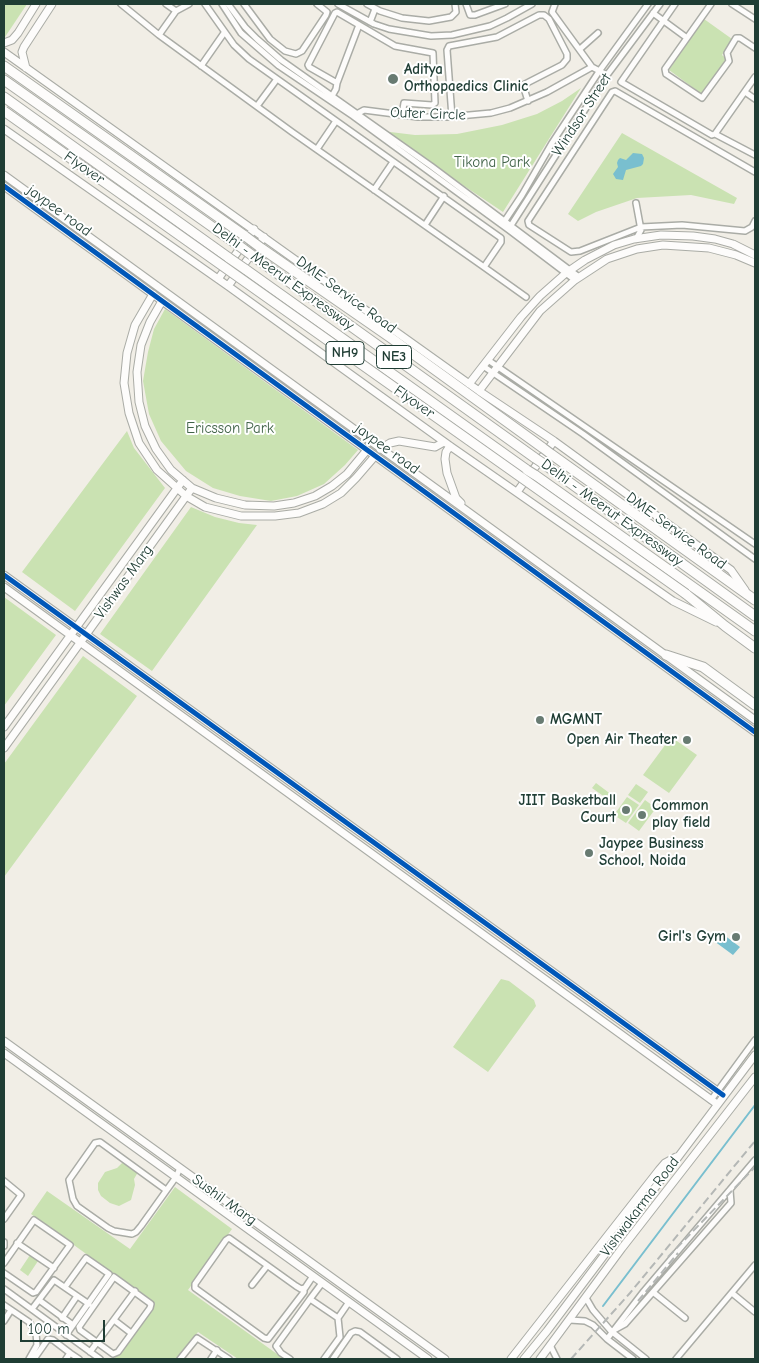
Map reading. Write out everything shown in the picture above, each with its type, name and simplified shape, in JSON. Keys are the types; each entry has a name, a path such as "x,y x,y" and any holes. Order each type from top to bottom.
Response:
{"highway":[{"name":"NH9","path":"4,66 391,338 755,600"},
{"name":"Delhi - Meerut Expressway","path":"4,80 238,245 755,616"},
{"name":"Delhi - Meerut Expressway","path":"4,97 755,631"},
{"name":"Flyover","path":"4,111 686,594 755,648"},
{"path":"666,655 703,667 755,704"}],"street":[{"path":"4,42 12,40 18,33 36,4"},
{"path":"26,68 22,52 24,47 52,4"},
{"path":"121,4 201,66 526,297"},
{"path":"166,4 176,11"},
{"path":"173,4 176,11"},
{"path":"159,35 176,11 189,4"},
{"path":"214,4 206,6 234,45 277,79 501,238 501,242 484,267"},
{"path":"222,4 241,33 278,66 355,114"},
{"path":"228,4 245,27 281,60 577,278"},
{"path":"244,4 270,39 285,51 296,54 302,51 326,16 327,12 317,4"},
{"path":"338,4 370,22 389,29 431,36 452,35 492,25 532,4"},
{"path":"366,4 402,18 418,20 437,20 451,17 456,12 455,4"},
{"path":"466,4 470,15 475,15 505,4"},
{"path":"556,4 552,12 592,67 606,75"},
{"name":"Windsor Street","path":"504,223 552,143 600,70 648,4"},
{"name":"Windsor Street","path":"510,227 606,75 660,4"},
{"path":"675,4 621,82 709,135 715,134 755,153"},
{"path":"732,4 755,19"},
{"path":"708,5 665,72 701,98 729,61 727,53 736,38 740,38 755,48"},
{"path":"370,22 376,9"},
{"path":"337,84 308,67 336,12 395,46 433,53 435,103 432,105 404,103 402,115"},
{"path":"653,13 687,38"},
{"path":"452,117 448,48 450,45 497,37 539,15 544,15 549,19 567,54 567,59 562,64 523,85 528,101"},
{"path":"332,96 359,25"},
{"path":"492,25 497,37"},
{"path":"201,66 224,32"},
{"path":"580,49 598,33"},
{"name":"DME Service Road","path":"7,54 171,173 264,236 469,384 554,441 731,570 747,594"},
{"name":"Outer Circle","path":"355,114 364,110 402,115 452,117 491,113 528,101 592,67"},
{"path":"715,134 755,77"},
{"path":"258,106 277,79"},
{"path":"755,172 615,91 612,92 595,117 528,221 529,225 571,252 580,251 641,228 682,224 745,231 752,227 755,221"},
{"path":"745,92 755,99"},
{"path":"584,110 595,117"},
{"path":"317,148 336,121"},
{"path":"4,129 218,278 447,444 673,601 725,626"},
{"path":"374,190 393,162"},
{"path":"4,175 755,720"},
{"name":"jaypee road","path":"4,186 755,732"},
{"path":"425,225 444,196"},
{"path":"28,204 34,197"},
{"path":"636,203 641,228 636,239"},
{"path":"218,278 254,229"},
{"path":"469,384 521,317 540,296 585,260 608,248 636,239 660,235 693,236 733,244 755,255"},
{"path":"228,286 264,236"},
{"path":"479,391 540,311 577,278 594,266 619,254 663,245 709,248 736,255 755,263"},
{"path":"153,294 135,325 127,353 124,383 129,413 140,443 157,470 176,489 205,507 241,516 275,516 299,513 323,504 340,493 375,456"},
{"path":"162,301 150,322 141,345 137,372 139,402 146,426 156,449 171,470 192,488 216,498 245,505 274,506 294,502 315,496 332,486 347,474 367,450"},
{"path":"486,363 497,366 755,544"},
{"path":"486,363 492,373 583,434 755,559"},
{"path":"270,379 274,372"},
{"path":"517,492 554,441"},
{"path":"380,449 390,443 399,442 435,447 447,444"},
{"path":"447,444 445,459 447,473 456,498 469,513"},
{"path":"623,463 628,457"},
{"name":"Vishwas Marg","path":"4,727 183,480"},
{"name":"Vishwas Marg","path":"4,748 192,488"},
{"path":"4,575 720,1093 755,1040"},
{"path":"4,587 714,1102"},
{"path":"641,648 646,641"},
{"name":"Sushil Marg","path":"4,1041 445,1359"},
{"name":"Sushil Marg","path":"4,1053 428,1359"},
{"name":"Vishwakarma Road","path":"524,1359 628,1224 720,1093 755,1055"},
{"name":"Vishwakarma Road","path":"540,1359 622,1248 755,1077"},
{"path":"166,1190 100,1142 95,1144 69,1180 73,1200 78,1206 108,1228 132,1234 141,1226 176,1177 180,1168"},
{"path":"511,1359 659,1170 665,1163 677,1156"},
{"path":"607,1338 755,1160"},
{"path":"4,1181 21,1195 4,1219"},
{"path":"611,1331 625,1324 731,1203 730,1190"},
{"path":"4,1262 32,1221 36,1220 70,1245 36,1292 33,1293 4,1273"},
{"path":"628,1224 628,1231 636,1230"},
{"path":"304,1288 296,1286 266,1266 229,1238 201,1276 195,1288 264,1338 268,1338 304,1292 304,1288 313,1276"},
{"path":"614,1242 617,1240 622,1241 622,1248"},
{"path":"17,1243 54,1268"},
{"path":"65,1287 84,1259 88,1259 107,1272 108,1276 66,1335"},
{"path":"676,1359 755,1265"},
{"path":"252,1285 266,1266"},
{"path":"116,1277 151,1304 131,1333 116,1354 111,1353 97,1343 80,1330 79,1327 113,1278 116,1277"},
{"path":"32,1310 54,1280 89,1304"},
{"path":"15,1282 6,1290 100,1359"},
{"path":"290,1359 281,1353 276,1346 322,1282"},
{"path":"90,1352 135,1291"},
{"path":"654,1293 685,1318"},
{"path":"732,1293 755,1312"},
{"path":"13,1296 5,1305 29,1322 36,1333 37,1345 29,1359"},
{"path":"62,1318 77,1296"},
{"path":"586,1298 593,1310 611,1331 646,1359"},
{"path":"310,1299 338,1318"},
{"path":"38,1300 73,1325"},
{"path":"324,1359 340,1337 338,1318 349,1302"},
{"path":"4,1321 11,1310"},
{"path":"114,1320 131,1333"},
{"path":"570,1320 590,1323 633,1359"},
{"path":"534,1329 543,1336"},
{"path":"333,1359 351,1333 355,1331 360,1332 397,1359"},
{"path":"180,1359 197,1338 229,1359"},
{"path":"34,1359 48,1340 53,1340 79,1359"},
{"path":"550,1345 557,1359"},
{"path":"210,1359 217,1350"},
{"path":"66,1359 70,1353"}],"green space":[{"path":"4,4 27,4 5,37 4,37"},
{"path":"704,19 732,39 722,55 728,60 703,95 669,70"},
{"name":"Tikona Park","path":"581,88 503,212 382,131 415,135 457,134 502,125 537,114 562,101"},
{"path":"622,133 737,198 734,204 691,195 637,198 596,212 578,221 568,214"},
{"name":"Ericsson Park","path":"165,309 358,450 324,484 297,496 271,501 240,496 213,488 186,471 161,441 149,414 143,381 154,329"},
{"path":"127,431 134,448 165,488 75,611 22,572"},
{"path":"191,507 215,517 257,525 152,671 100,634"},
{"path":"4,597 56,635 4,706"},
{"path":"83,656 137,696 4,877 4,764"},
{"path":"671,737 697,755 669,793 643,775"},
{"path":"596,783 612,795 609,800 592,788"},
{"path":"636,784 648,792 640,803 628,795"},
{"name":"JIIT Basketball Court","path":"627,797 639,805 626,823 614,815"},
{"name":"Common play field","path":"645,800 656,808 639,831 628,823"},
{"path":"501,979 509,981 534,1000 536,1006 488,1072 453,1047"},
{"path":"124,1161 138,1172 134,1179 135,1185 131,1200 119,1206 110,1203 101,1196 98,1190 98,1183 105,1172 117,1168"},
{"path":"175,1187 232,1229 188,1290 284,1359 238,1359 198,1332 178,1359 114,1359 154,1303 31,1214 47,1191 130,1249"},
{"path":"30,1255 38,1261 28,1276 20,1270"}],"water":[{"path":"633,153 642,154 644,158 643,164 626,170 623,180 616,179 613,174 618,167 618,160 620,158 626,160"},
{"path":"720,932 740,947 733,955 714,941"}],"waterway":[{"path":"603,1306 755,1105"}],"railway":[{"path":"571,1359 630,1293 755,1141"},
{"path":"668,1257 755,1167"},
{"path":"638,1301 678,1253"}],"cycle path":[{"path":"4,186 755,732"},
{"path":"4,575 723,1095"}],"place":[{"name":"Aditya Orthopaedics Clinic","path":"393,79"},
{"name":"MGMNT","path":"540,720"},
{"name":"Open Air Theater","path":"687,740"},
{"name":"JIIT Basketball Court","path":"626,810"},
{"name":"Common play field","path":"642,815"},
{"name":"Jaypee Business School, Noida","path":"589,853"},
{"name":"Girl's Gym","path":"736,937"}]}
